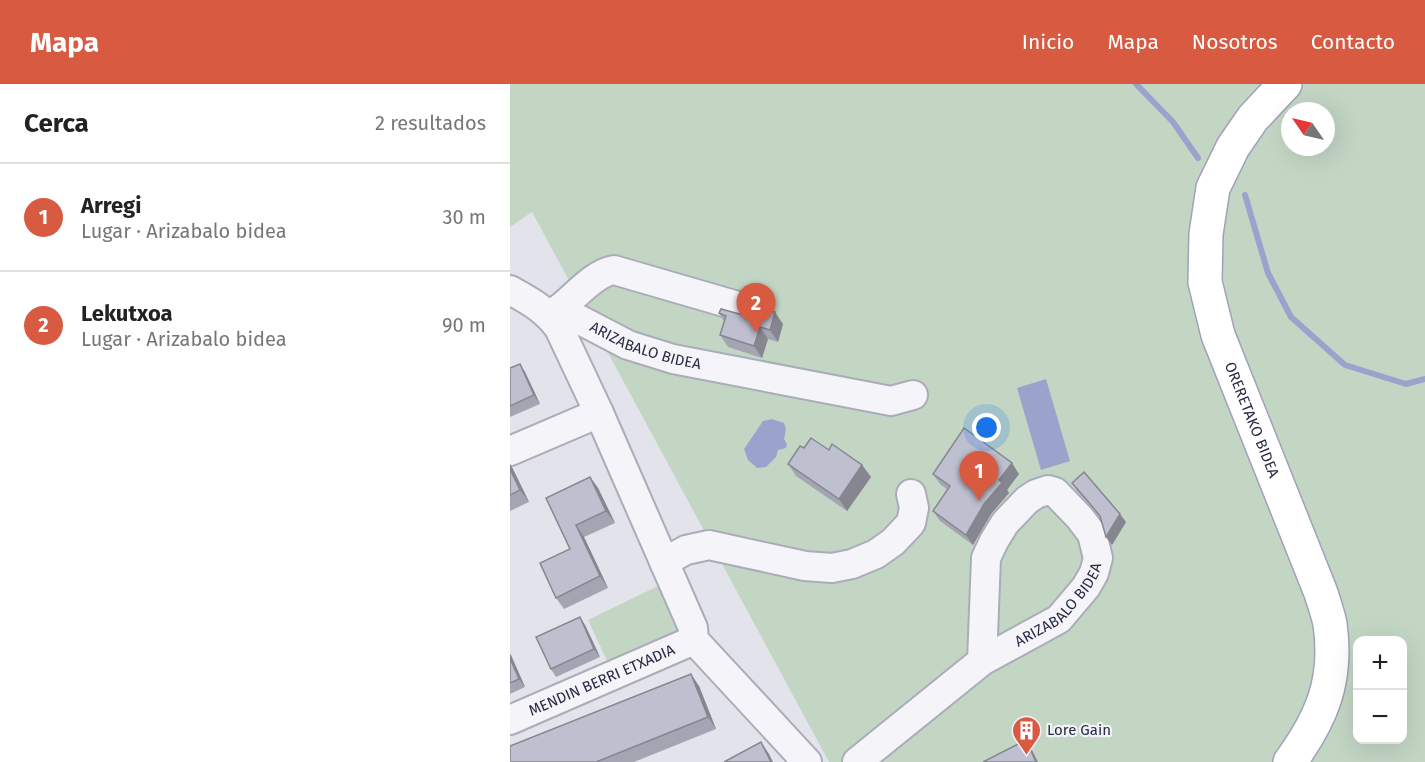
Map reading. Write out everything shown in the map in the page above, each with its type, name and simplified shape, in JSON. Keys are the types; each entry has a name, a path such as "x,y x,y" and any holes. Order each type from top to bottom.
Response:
{"main road":[{"name":"ORERETAKO BIDEA","path":"1285,84 1253,118 1233,147 1213,188 1206,234 1205,282 1218,334 1321,593 1329,624 1331,677 1324,701 1310,733 1290,762"}],"street":[{"path":"555,313 589,283 607,271 615,270 755,311"},
{"name":"ARIZABALO BIDEA","path":"510,290 537,306 628,345 673,359 891,401 913,396"},
{"name":"ARIZABALO BIDEA","path":"555,313 559,328 599,413 693,628 694,640 807,762"},
{"path":"510,451 599,413"},
{"name":"ARIZABALO BIDEA","path":"857,762 982,661 1059,619 1086,587 1094,573 1098,558 1092,534 1055,492 1048,490 1028,500 1005,523 986,558 982,661"},
{"path":"664,562 686,550 709,545 805,566 832,568 852,564 876,554 893,542 910,523 914,508 911,494"},
{"name":"MENDIN BERRI ETXADIA","path":"510,720 694,640"}],"green space":[{"path":"510,84 1425,84 1425,762 829,762 532,212 510,227"},
{"path":"658,586 679,636 609,665 588,620"}],"water":[{"path":"1046,379 1070,461 1041,470 1017,388"},
{"path":"772,419 784,423 786,448 778,450 776,457 766,467 757,468 748,460 744,449 763,421"}],"building":[{"path":"760,308 775,312 770,330 760,327 754,346 720,335 726,316 719,313 721,309 751,315"},
{"path":"520,364 534,395 510,406 510,368"},
{"path":"964,428 1012,463 999,480 1002,483 984,504 966,535 933,511 950,486 933,474"},
{"path":"811,438 829,450 832,444 862,465 839,499 788,464 800,446 804,448"},
{"path":"510,469 520,490 510,495"},
{"path":"1084,472 1120,514 1106,537 1100,516 1072,483"},
{"path":"590,477 606,511 576,525 600,576 556,598 540,563 570,549 546,498"},
{"path":"580,617 594,649 551,669 536,637"},
{"path":"510,658 519,679 510,683"},
{"path":"691,674 708,717 596,762 510,762 510,746"},
{"path":"1026,740 1036,762 983,762"},
{"path":"761,742 771,762 724,762"}],"waterway":[{"path":"1136,84 1173,122 1198,158"},
{"path":"1245,195 1268,273 1291,317 1345,365 1406,384 1425,379"}],"place":[{"name":"Lekutxoa","path":"756,333"},
{"name":"Arregi","path":"979,501"},
{"name":"Lore Gain","path":"1026,756"}]}
